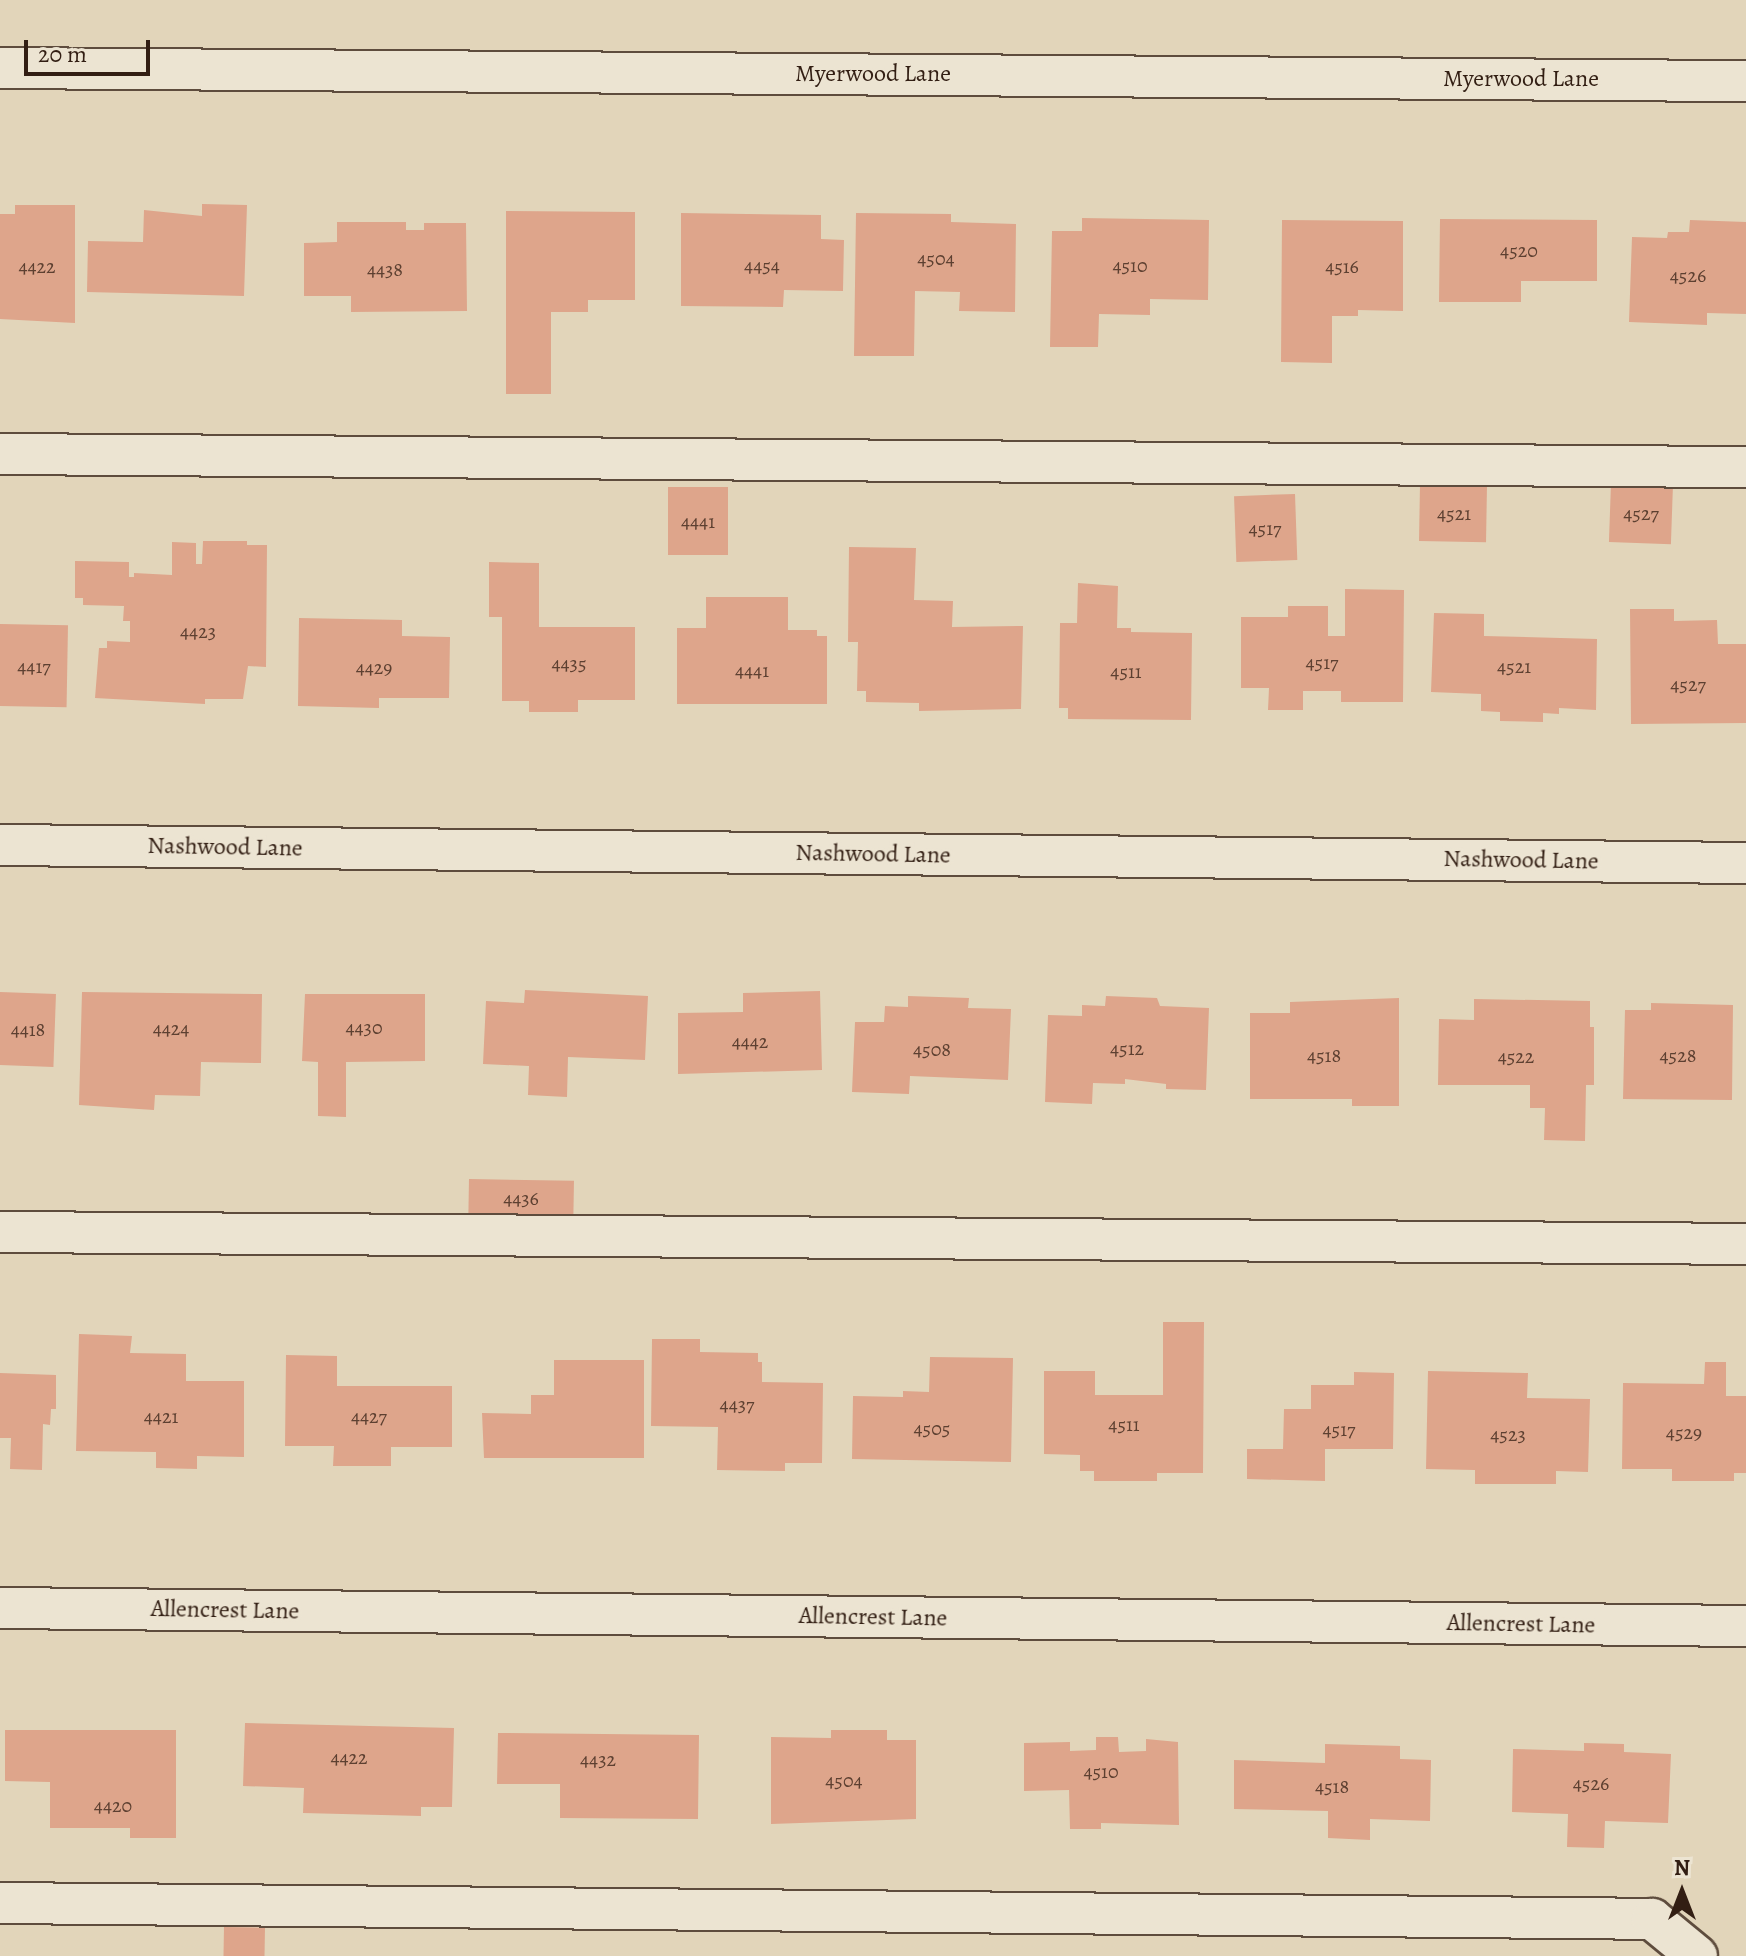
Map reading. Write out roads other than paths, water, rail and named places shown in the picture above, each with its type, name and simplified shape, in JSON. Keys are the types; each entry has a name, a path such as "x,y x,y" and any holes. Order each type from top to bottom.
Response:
{"street":[{"name":"Myerwood Lane","path":"0,68 1746,81"},
{"path":"0,454 1746,467"},
{"name":"Nashwood Lane","path":"0,845 1746,863"},
{"path":"0,1232 1746,1244"},
{"name":"Allencrest Lane","path":"0,1608 1746,1626"},
{"path":"0,1903 1652,1919 1697,1956"}]}
